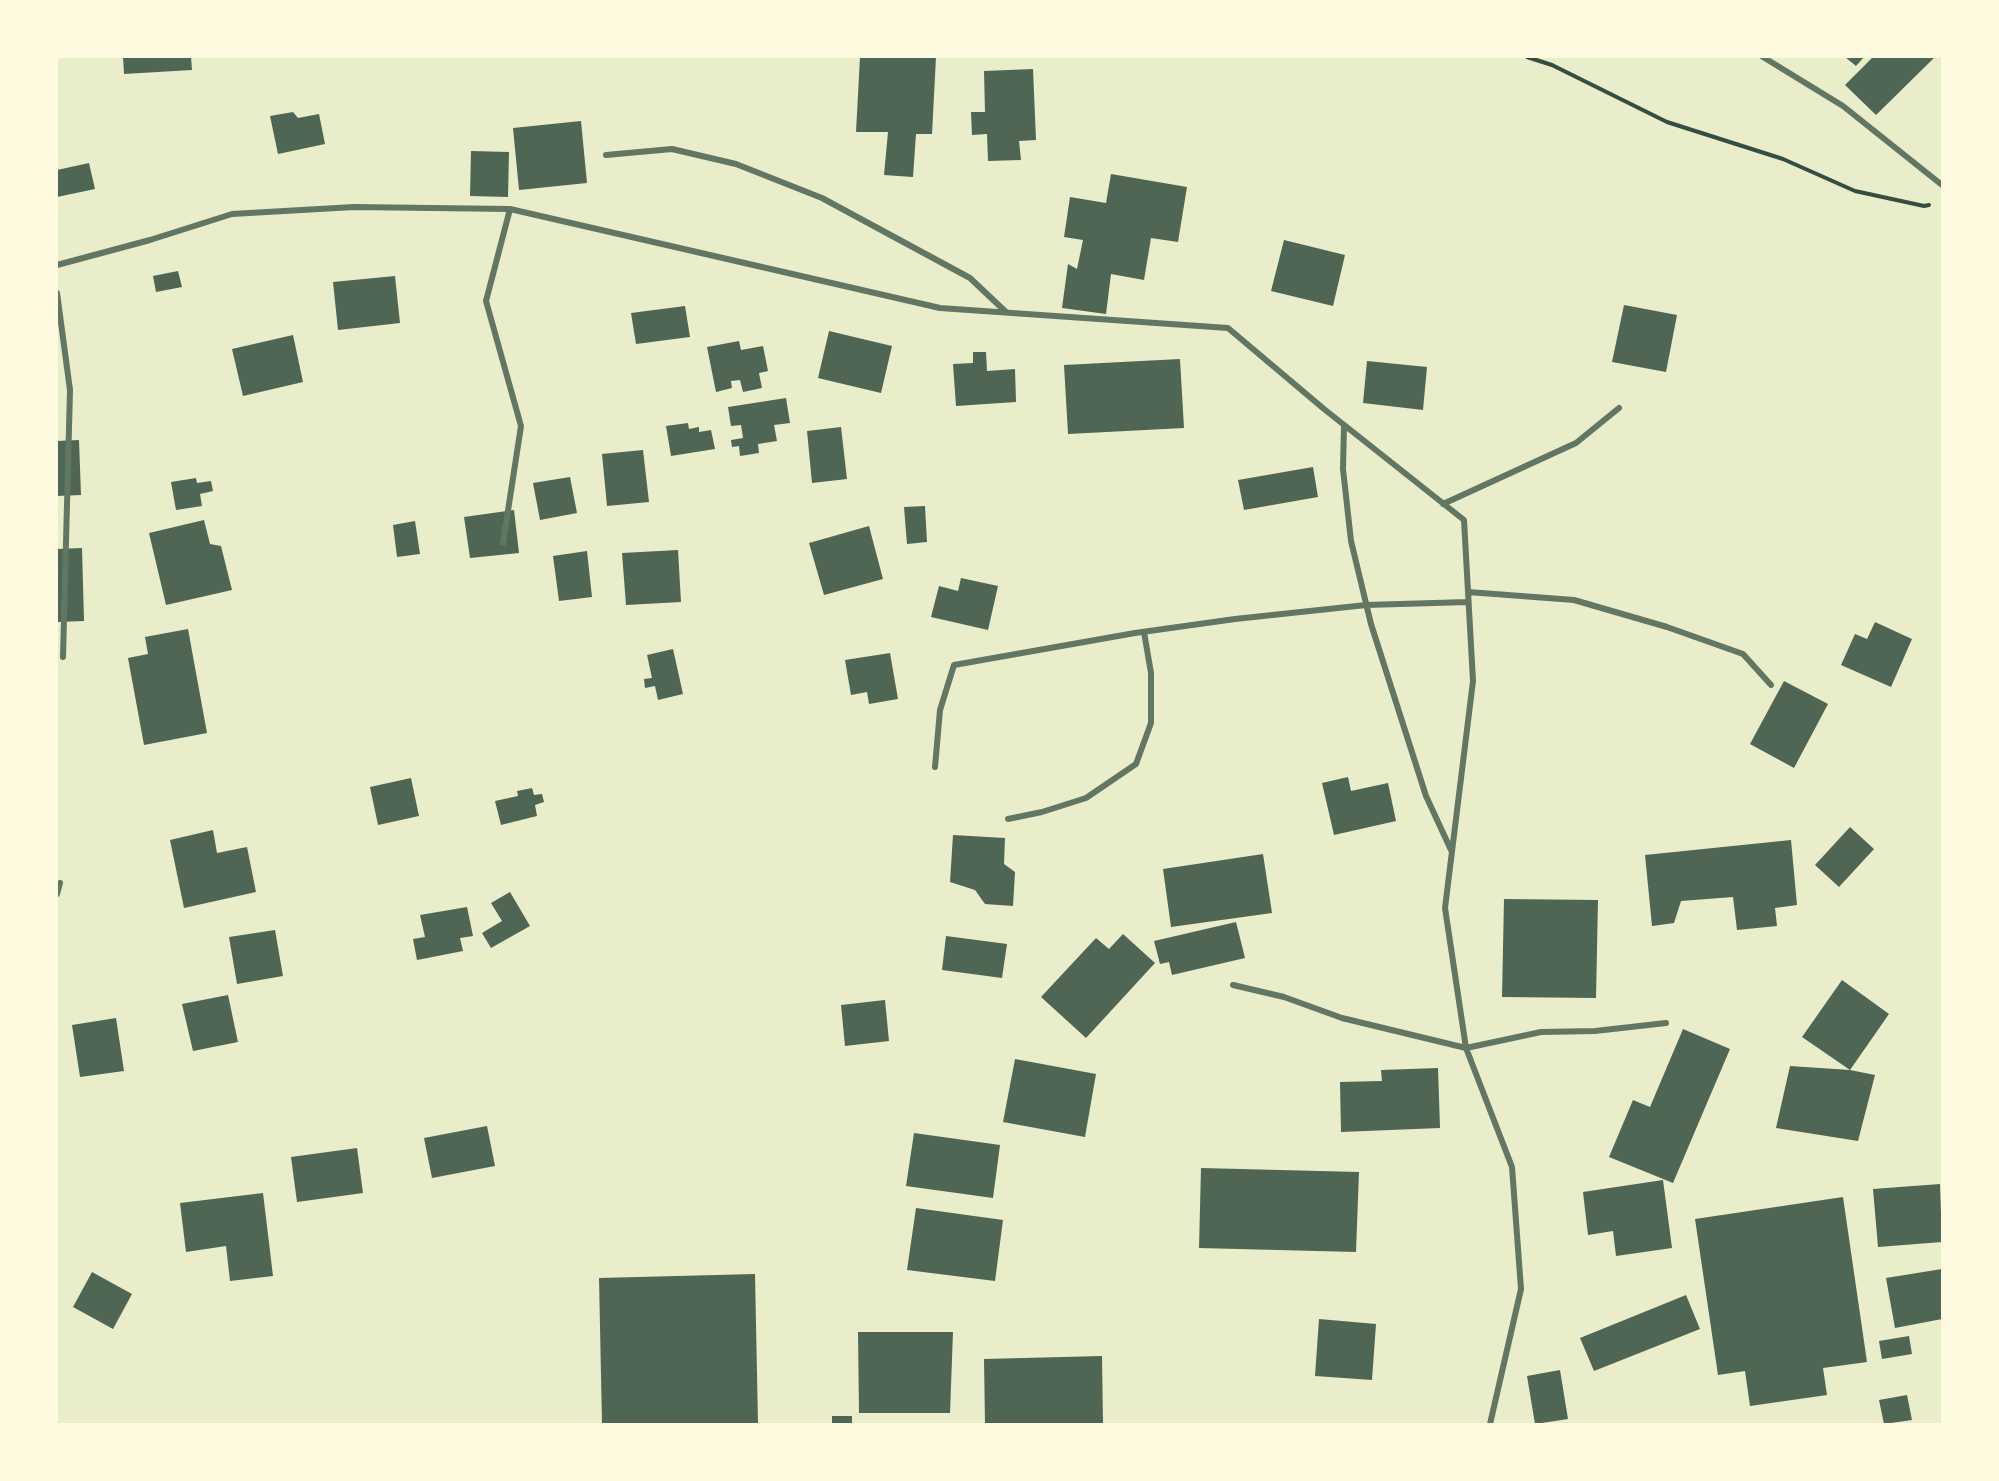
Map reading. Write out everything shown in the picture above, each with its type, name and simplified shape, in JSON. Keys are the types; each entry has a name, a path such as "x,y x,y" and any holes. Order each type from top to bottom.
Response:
{"street":[{"path":"1763,57 1843,106 1942,185"},
{"path":"606,155 672,149 736,164 822,198 970,278 1006,312"},
{"path":"57,265 150,240 232,214 354,207 510,209 940,308 1228,328 1344,425 1464,520 1473,681 1445,908 1466,1048 1512,1167 1521,1289 1490,1424"},
{"path":"503,543 521,426 486,301 510,209"},
{"path":"57,293 70,390 63,657"},
{"path":"1443,504 1576,442 1619,408"},
{"path":"1344,425 1343,470 1350,529 1366,605 1426,796 1452,851"},
{"path":"1468,592 1574,600 1667,627 1743,654 1771,685"},
{"path":"935,767 940,710 954,665 1234,619 1366,605 1468,602"},
{"path":"1008,819 1042,812 1086,798 1136,764 1151,723 1150,673 1144,632"},
{"path":"57,894 60,883"},
{"path":"1233,985 1284,997 1342,1018 1466,1048 1541,1032 1596,1031 1666,1023"}],"path":[{"path":"1527,57 1552,65 1667,122 1783,159 1856,191 1924,206 1933,205"}],"building":[{"path":"123,57 191,57 192,70 124,74"},
{"path":"860,57 936,57 932,134 916,134 913,177 884,175 888,132 856,132"},
{"path":"1845,57 1864,57 1856,66"},
{"path":"1873,57 1935,57 1876,115 1845,85"},
{"path":"1033,69 1036,140 1019,141 1021,160 988,161 987,134 972,135 971,112 985,112 984,71"},
{"path":"293,112 298,118 319,114 325,144 278,154 270,116"},
{"path":"581,121 587,183 519,190 513,128"},
{"path":"471,151 509,152 508,197 470,196"},
{"path":"89,163 95,189 57,197 57,170"},
{"path":"1111,174 1187,187 1178,242 1151,238 1144,280 1111,274 1106,314 1062,308 1068,264 1077,269 1083,240 1064,237 1070,197 1106,203"},
{"path":"1284,240 1345,255 1333,306 1271,291"},
{"path":"178,271 182,287 156,292 153,276"},
{"path":"395,276 400,323 338,330 333,282"},
{"path":"1624,305 1677,315 1666,372 1612,362"},
{"path":"685,306 690,337 636,344 631,313"},
{"path":"829,331 892,346 881,393 818,378"},
{"path":"293,335 303,382 243,396 232,349"},
{"path":"739,341 741,350 763,346 768,371 759,373 762,388 743,392 740,380 731,381 732,388 716,392 707,347"},
{"path":"973,352 986,352 987,371 1015,369 1016,402 956,406 953,364 973,363"},
{"path":"1180,359 1184,428 1068,434 1064,365"},
{"path":"1367,361 1427,367 1423,410 1363,403"},
{"path":"786,398 790,423 774,425 777,441 758,444 759,453 740,456 739,446 732,447 731,440 743,438 741,425 731,426 728,407"},
{"path":"688,423 689,429 699,427 699,432 711,430 715,449 671,456 666,426"},
{"path":"841,427 847,479 812,483 807,431"},
{"path":"79,440 81,495 57,496 57,441"},
{"path":"643,450 649,502 607,506 602,454"},
{"path":"1313,467 1318,497 1244,510 1238,480"},
{"path":"570,477 577,513 540,520 533,483"},
{"path":"196,478 197,483 211,481 213,491 200,494 202,506 176,510 171,482"},
{"path":"925,506 927,542 907,544 904,507"},
{"path":"514,510 519,553 470,558 464,517"},
{"path":"204,520 210,544 221,546 232,590 166,605 149,533"},
{"path":"415,521 420,554 397,557 393,525"},
{"path":"869,526 883,579 824,595 809,543"},
{"path":"82,548 84,621 57,622 57,549"},
{"path":"678,550 681,602 626,605 622,553"},
{"path":"587,551 592,597 559,601 553,556"},
{"path":"961,578 998,586 988,630 931,617 939,586 958,591"},
{"path":"1875,622 1912,639 1891,687 1841,665 1855,634 1867,639"},
{"path":"188,629 207,733 144,745 128,658 148,654 145,637"},
{"path":"673,649 683,694 658,700 655,686 645,688 644,679 652,678 647,655"},
{"path":"890,653 898,699 869,704 867,692 851,695 845,660"},
{"path":"1784,681 1828,704 1794,768 1750,744"},
{"path":"1348,777 1351,791 1388,783 1396,821 1334,835 1322,783"},
{"path":"411,778 419,816 378,825 370,787"},
{"path":"532,788 534,795 542,794 544,802 535,805 537,816 501,825 495,801 518,796 517,791"},
{"path":"1850,827 1874,849 1839,887 1815,865"},
{"path":"213,830 217,853 247,847 256,892 184,908 170,840"},
{"path":"953,835 1005,838 1004,864 1015,872 1013,906 985,904 975,890 950,882"},
{"path":"1791,840 1797,905 1775,908 1777,926 1737,930 1733,897 1681,901 1674,923 1652,926 1645,855"},
{"path":"1263,854 1272,913 1171,927 1163,869"},
{"path":"510,892 530,926 491,948 482,933 502,921 491,903"},
{"path":"1504,899 1598,900 1596,998 1502,997"},
{"path":"467,907 473,936 460,938 463,951 417,960 413,939 425,937 420,915"},
{"path":"1236,922 1245,958 1172,975 1169,962 1160,964 1154,941"},
{"path":"275,930 283,976 237,984 229,937"},
{"path":"1123,934 1155,963 1086,1038 1041,997 1096,938 1109,949"},
{"path":"946,936 1007,944 1002,978 942,970"},
{"path":"1842,980 1889,1014 1850,1070 1802,1037"},
{"path":"228,995 238,1042 193,1051 182,1004"},
{"path":"885,1000 889,1041 845,1046 841,1005"},
{"path":"116,1018 124,1071 80,1077 72,1025"},
{"path":"1683,1029 1730,1049 1673,1183 1609,1157 1633,1100 1650,1107"},
{"path":"1015,1059 1096,1074 1085,1137 1003,1122"},
{"path":"1790,1066 1850,1070 1875,1075 1858,1141 1776,1128"},
{"path":"1438,1068 1440,1128 1341,1132 1340,1082 1382,1081 1381,1070"},
{"path":"487,1126 495,1166 432,1178 424,1138"},
{"path":"914,1133 1000,1145 993,1198 906,1186"},
{"path":"357,1148 363,1193 297,1202 291,1157"},
{"path":"1201,1168 1359,1172 1356,1252 1199,1248"},
{"path":"1663,1180 1672,1248 1616,1256 1613,1231 1588,1235 1583,1192"},
{"path":"1940,1184 1942,1242 1878,1247 1873,1189"},
{"path":"263,1193 273,1276 230,1281 226,1246 186,1252 180,1203"},
{"path":"1843,1197 1867,1362 1823,1368 1827,1395 1750,1406 1745,1371 1718,1375 1695,1219"},
{"path":"916,1208 1003,1220 995,1281 907,1270"},
{"path":"1942,1269 1942,1319 1895,1328 1886,1278"},
{"path":"92,1272 132,1294 113,1329 73,1307"},
{"path":"755,1274 758,1423 602,1424 599,1278"},
{"path":"1686,1295 1700,1329 1594,1371 1580,1338"},
{"path":"1319,1319 1376,1324 1372,1380 1315,1376"},
{"path":"858,1332 953,1332 950,1413 859,1413"},
{"path":"1909,1336 1912,1354 1882,1359 1879,1341"},
{"path":"1102,1356 1103,1424 985,1424 984,1359"},
{"path":"1560,1370 1568,1419 1535,1424 1527,1376"},
{"path":"1907,1395 1912,1420 1884,1424 1879,1400"},
{"path":"832,1416 852,1416 852,1424 832,1424"}]}
